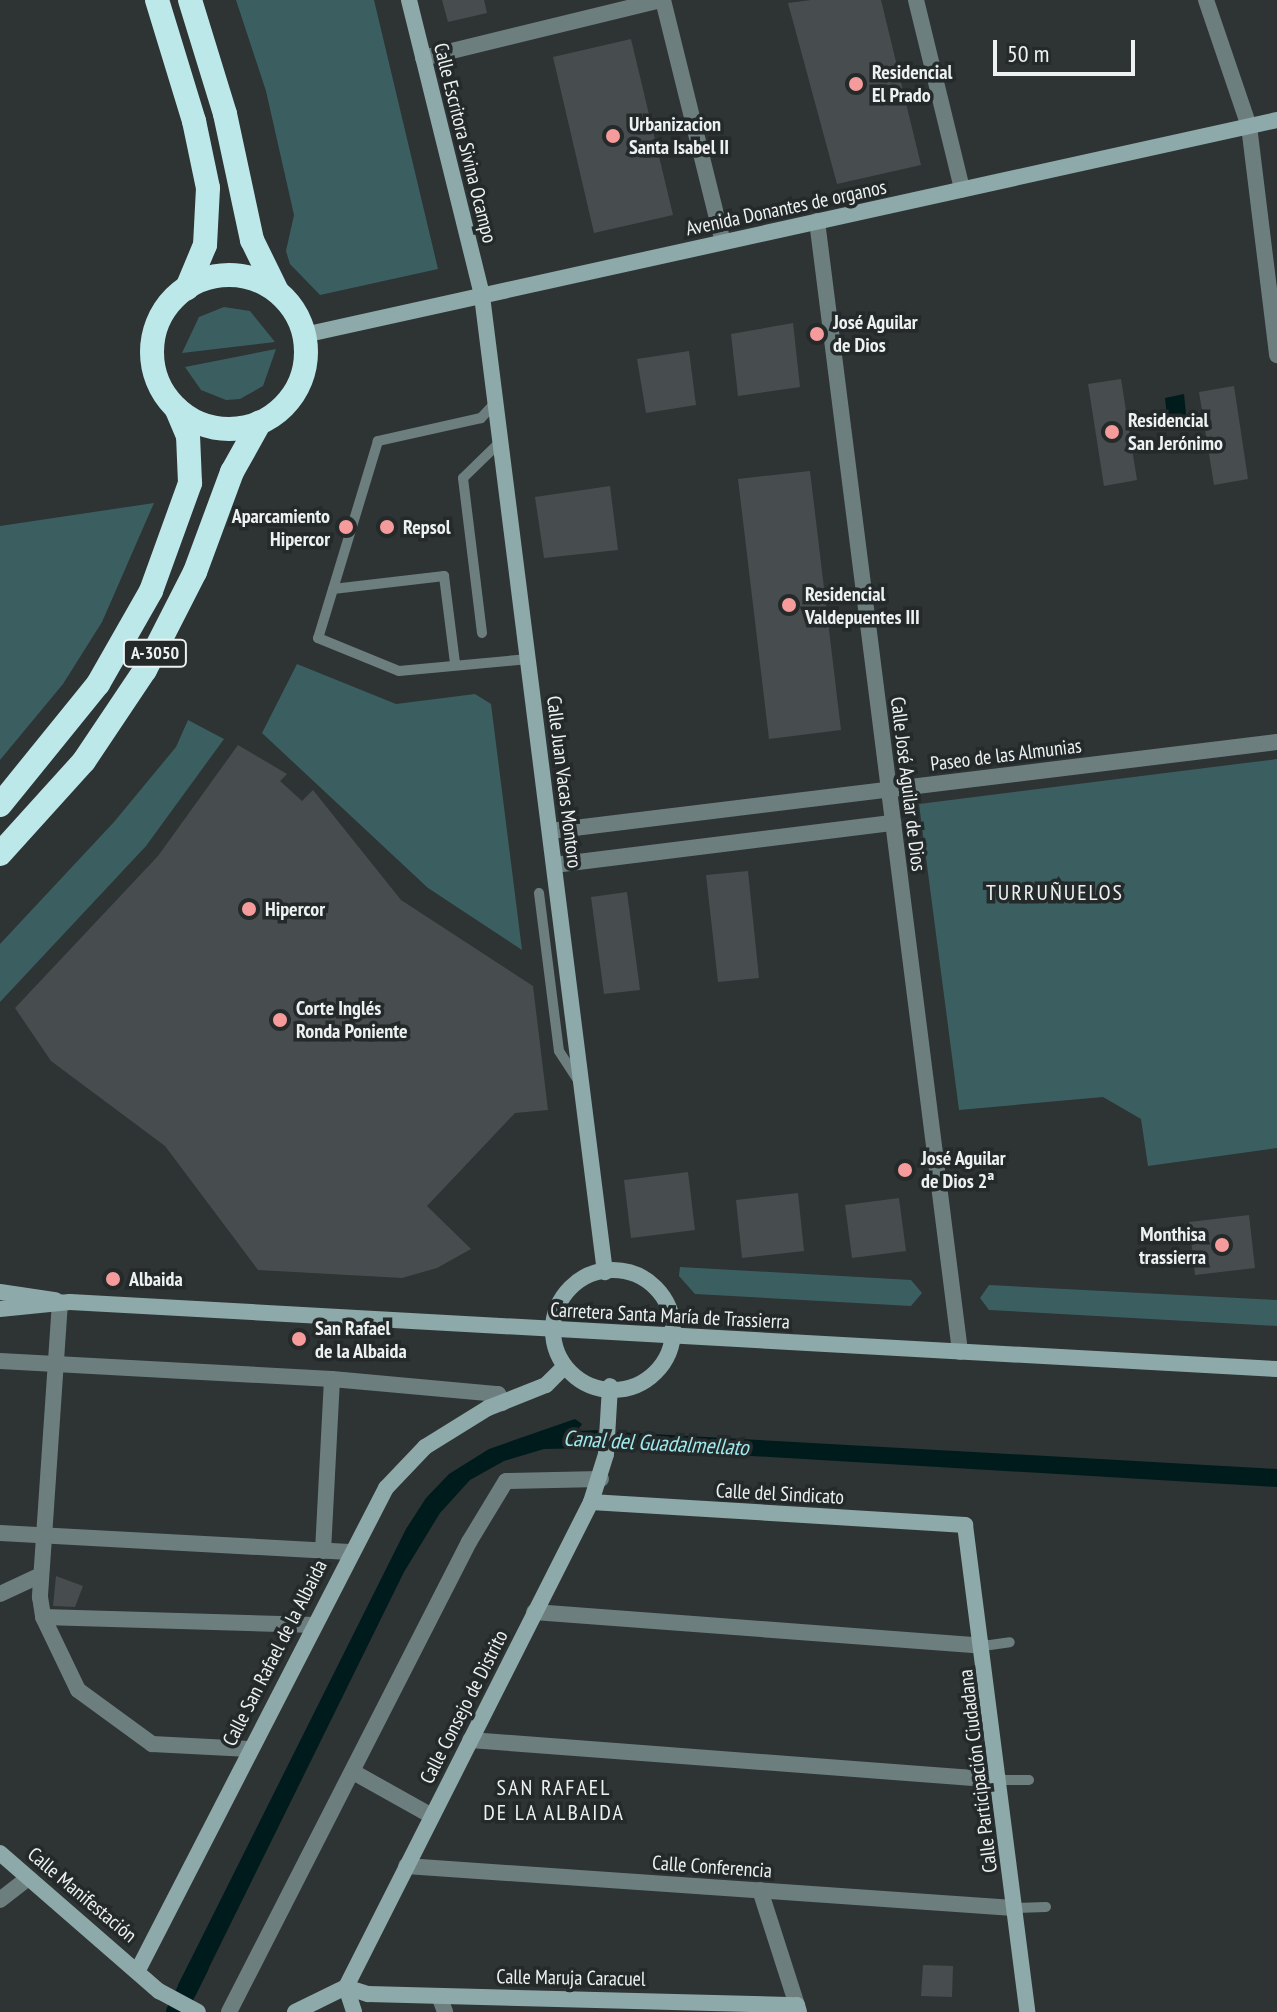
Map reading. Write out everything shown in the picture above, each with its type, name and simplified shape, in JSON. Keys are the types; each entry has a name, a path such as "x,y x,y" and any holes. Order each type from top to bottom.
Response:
{"highway":[{"name":"A-3050","path":"0,805 98,684 151,591 190,483 188,436 176,408 162,390 152,345 157,323 187,288 205,245 208,188 190,107 157,0"},
{"path":"190,0 225,114 252,240 277,291 294,311 304,335"},
{"path":"187,288 232,275 277,291"},
{"name":"A-3050","path":"0,854 84,761 145,670 195,572 232,472 260,422 282,408 298,386 306,361 304,335"},
{"path":"176,408 190,419 225,429 260,422"}],"street":[{"name":"Calle Escritora Sivina Ocampo","path":"409,0 482,296"},
{"path":"423,58 662,0 723,242"},
{"path":"916,0 962,189"},
{"path":"1206,0 1249,126 1277,355"},
{"name":"Avenida Donantes de organos","path":"304,335 1277,120"},
{"name":"Calle José Aguilar de Dios","path":"817,221 960,1352"},
{"name":"Calle Juan Vacas Montoro","path":"482,296 605,1272"},
{"name":"Paseo de las Almunias","path":"550,831 1277,742"},
{"path":"554,865 893,823"},
{"path":"605,1272 632,1275 656,1290 671,1313 675,1337 669,1358 657,1371 632,1383 610,1386 588,1382 564,1367 552,1345 550,1329 567,1291 605,1272"},
{"path":"0,1292 60,1302"},
{"path":"0,1309 60,1302"},
{"path":"60,1302 41,1575 43,1617 78,1690 152,1744 249,1749"},
{"name":"Carretera Santa María de Trassierra","path":"60,1302 1277,1369"},
{"path":"0,1361 332,1379 498,1394 502,1403"},
{"name":"Calle San Rafael de la Albaida","path":"139,1968 315,1625 349,1552 404,1465 436,1439 502,1403 546,1385 564,1367"},
{"path":"323,1551 332,1379"},
{"name":"Calle Consejo de Distrito","path":"346,1987 591,1502 601,1479 606,1454 610,1386"},
{"path":"229,2012 355,1773 469,1542 506,1481 601,1479"},
{"name":"Calle del Sindicato","path":"591,1502 965,1525"},
{"name":"Calle Participación Ciudadana","path":"965,1525 983,1646 1027,2012"},
{"path":"0,1533 349,1552"},
{"path":"0,1594 41,1575"},
{"path":"534,1612 983,1646"},
{"path":"43,1617 315,1625"},
{"path":"470,1740 999,1780"},
{"path":"355,1773 432,1816"},
{"name":"Calle Manifestación","path":"0,1853 139,1968"},
{"name":"Calle Conferencia","path":"406,1866 1014,1908"},
{"path":"0,1900 28,1878"},
{"path":"760,1890 798,2008"},
{"path":"139,1968 159,1991 198,2012"},
{"path":"295,2012 346,1987 354,2012"},
{"name":"Calle Maruja Caracuel","path":"346,1987 368,1994 442,2004 798,2008"}],"lane":[{"path":"496,401 481,418 378,441 318,638 399,671 455,663 528,659"},
{"path":"482,633 463,478 501,441"},
{"path":"333,589 444,576 455,663"},
{"path":"539,893 559,1051 580,1082"},
{"path":"983,1646 1010,1642"},
{"path":"999,1780 1029,1780"},
{"path":"1014,1908 1046,1907"}],"shaded area":[{"path":"236,0 374,0 438,269 320,295 290,264 286,251 294,215 266,91"},
{"path":"224,307 250,311 275,342 182,353 199,317"},
{"path":"276,349 263,386 240,399 226,400 201,390 185,367"},
{"path":"154,503 102,622 63,684 0,760 0,526"},
{"path":"297,664 396,704 475,694 491,704 522,950 428,888 262,733"},
{"path":"188,720 224,739 146,846 0,1002 0,944 114,822 176,747"},
{"path":"1277,759 1277,1148 1148,1166 1141,1119 1103,1097 959,1110 919,804"},
{"path":"680,1267 911,1280 922,1293 911,1306 695,1294 679,1276"},
{"path":"989,1285 1277,1300 1277,1326 989,1310 980,1298"}],"water":[{"path":"1184,394 1187,424 1168,427 1165,398"},
{"path":"575,1419 582,1424 577,1431 598,1430 595,1448 544,1449 504,1461 470,1480 440,1513 404,1572 196,1994 178,1985 406,1529 426,1498 449,1474 489,1449"},
{"path":"617,1432 1277,1469 1277,1487 616,1448"}],"building":[{"path":"442,0 484,0 487,13 448,22"},
{"name":"Residencial El Prado","path":"881,0 921,165 837,184 788,3"},
{"name":"Urbanizacion Santa Isabel II","path":"631,39 673,215 594,233 553,57"},
{"path":"793,323 800,387 738,396 731,334"},
{"path":"689,351 696,405 646,413 637,359"},
{"name":"Residencial San Jerónimo","path":"1121,379 1137,480 1104,486 1088,384"},
{"name":"Residencial San Jerónimo","path":"1234,386 1248,479 1214,485 1199,392"},
{"name":"Residencial Valdepuentes III","path":"810,471 841,730 769,739 738,479"},
{"path":"610,486 618,550 544,558 535,497"},
{"name":"Corte Inglés Ronda Poniente","path":"238,745 287,774 280,781 302,801 313,790 401,900 533,986 548,1110 515,1113 427,1206 471,1249 437,1268 402,1278 258,1270 165,1146 51,1061 15,1008 158,856"},
{"path":"748,871 759,978 718,982 706,875"},
{"path":"627,892 640,990 604,994 591,897"},
{"path":"688,1172 695,1230 631,1238 624,1180"},
{"path":"798,1193 804,1251 742,1258 736,1200"},
{"path":"899,1198 906,1251 852,1258 845,1205"},
{"name":"Monthisa trassierra","path":"1249,1215 1255,1268 1195,1275 1189,1222"},
{"path":"56,1576 83,1586 75,1607 53,1606"},
{"path":"923,1965 953,1966 952,1997 921,1996"}],"waterway":[{"name":"Canal del Guadalmellato","path":"176,2012 199,1966"}],"place":[{"name":"Residencial El Prado","path":"856,84"},
{"name":"Urbanizacion Santa Isabel II","path":"613,136"},
{"name":"José Aguilar de Dios","path":"817,334"},
{"name":"Residencial San Jerónimo","path":"1112,432"},
{"name":"Aparcamiento Hipercor","path":"346,527"},
{"name":"Repsol","path":"387,527"},
{"name":"Residencial Valdepuentes III","path":"789,605"},
{"name":"Hipercor","path":"249,909"},
{"name":"Corte Inglés Ronda Poniente","path":"280,1020"},
{"name":"José Aguilar de Dios 2ª","path":"905,1170"},
{"name":"Monthisa trassierra","path":"1222,1245"},
{"name":"Albaida","path":"113,1279"},
{"name":"San Rafael de la Albaida","path":"299,1339"}],"district":[{"name":"TURRUÑUELOS","path":"1055,893"},
{"name":"SAN RAFAEL DE LA ALBAIDA","path":"554,1800"}]}
